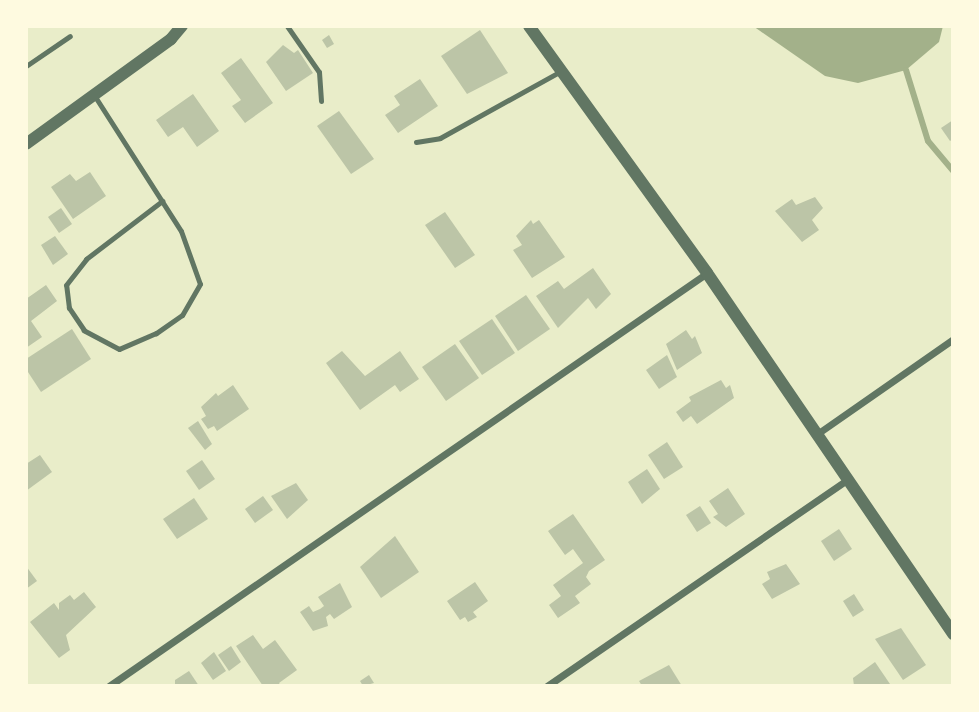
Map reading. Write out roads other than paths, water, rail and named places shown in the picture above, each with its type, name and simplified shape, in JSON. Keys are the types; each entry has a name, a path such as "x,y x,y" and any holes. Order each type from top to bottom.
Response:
{"street":[{"path":"171,39 182,26"},
{"path":"26,144 189,26"},
{"path":"529,26 707,273 953,634"},
{"path":"109,686 707,273"},
{"path":"817,434 953,339"},
{"path":"547,686 847,480"}],"lane":[{"path":"287,26 320,72 321,101"},
{"path":"26,66 70,36"},
{"path":"416,142 440,138 561,71"},
{"path":"94,95 162,201 181,231 200,284 182,315 156,333 119,349 84,330 69,308 66,285 86,259 162,201"}],"waterway":[{"path":"906,70 928,141 953,171"}]}
